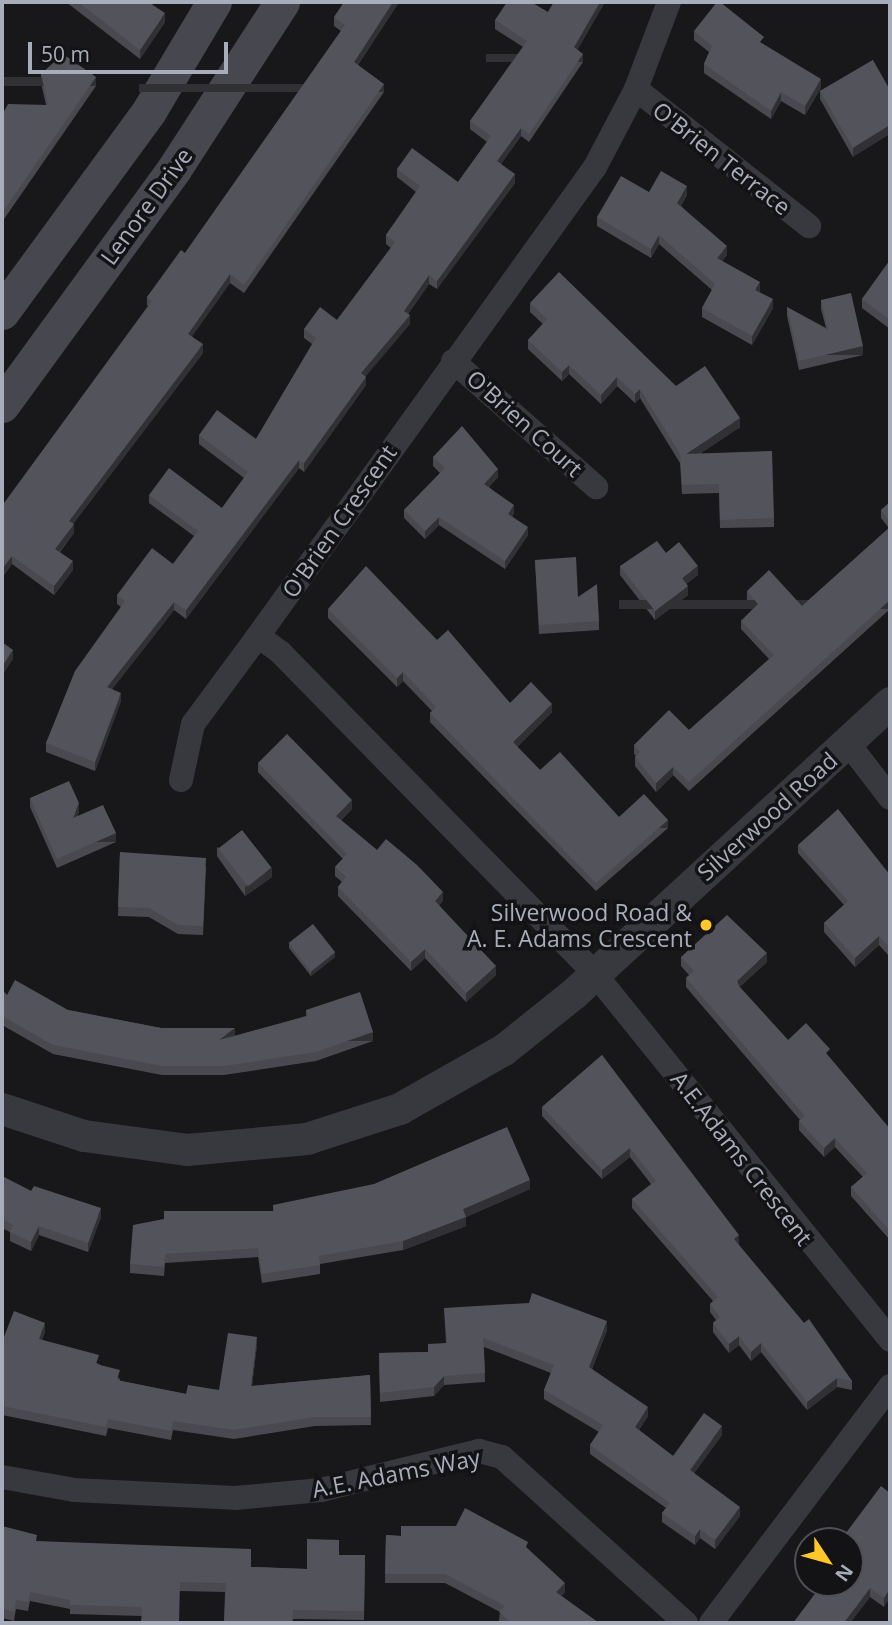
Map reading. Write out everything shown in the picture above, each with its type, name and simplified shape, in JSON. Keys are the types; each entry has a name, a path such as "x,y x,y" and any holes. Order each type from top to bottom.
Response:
{"main road":[{"path":"2,312 149,111 214,2"},
{"name":"Lenore Drive","path":"2,405 174,169 282,2"}],"street":[{"name":"O'Brien Crescent","path":"181,780 193,724 453,361 564,213 636,89 669,2"},
{"name":"O'Brien Terrace","path":"636,89 809,226"},
{"name":"O'Brien Court","path":"453,361 596,487"},
{"path":"258,636 595,974"},
{"name":"Silverwood Road","path":"2,1109 84,1136 135,1145 200,1149 307,1139 400,1110 455,1082 595,974 890,703"},
{"path":"848,743 890,798"},
{"name":"A.E.Adams Crescent","path":"595,974 890,1340"},
{"path":"711,1623 890,1386"},
{"name":"A.E. Adams Way","path":"2,1477 87,1492 235,1498 321,1490 478,1451 502,1457 686,1623"}],"building":[{"path":"78,2 148,2 165,13 140,50"},
{"path":"344,2 393,2 354,62 384,84 244,285 230,274 188,334 203,344 69,521 74,524 55,549 73,561 54,586 12,556 2,569 2,506 152,301 147,297 181,250 185,253 345,25 334,17"},
{"path":"507,2 531,2 548,12 554,2 600,2 574,47 583,54 529,134 521,128 497,161 515,174 437,281 429,275 404,311 410,315 361,373 366,377 304,463 299,460 186,610 174,602 107,687 121,693 95,762 46,743 75,671 125,601 117,595 152,548 173,564 198,531 149,495 169,468 222,508 248,472 199,435 217,410 256,439 316,338 304,329 320,307 337,320 395,242 386,235 420,186 397,169 412,148 458,182 491,136 470,121 527,41 495,20"},
{"path":"717,2 764,37 760,42 821,79 805,106 781,92 771,111 704,64 712,46 694,31"},
{"path":"63,54 96,77 2,213 2,115 8,104 48,105 41,74"},
{"path":"873,60 890,90 890,125 853,148 820,91"},
{"path":"661,171 687,186 677,203 727,246 717,258 760,282 755,290 773,299 752,336 702,308 715,284 659,235 651,249 597,217 621,176 649,192"},
{"path":"890,260 890,320 862,299"},
{"path":"559,272 676,386 705,366 740,418 686,454 772,451 774,518 720,520 719,484 682,485 680,454 640,389 635,394 617,377 601,395 569,365 562,372 528,340 547,319 530,303"},
{"path":"851,293 863,346 799,361 787,307 828,330 821,300"},
{"path":"462,426 498,469 484,484 514,505 508,514 528,527 505,561 439,517 425,531 404,510 445,468 433,457"},
{"path":"890,502 890,522 881,510"},
{"path":"890,527 890,600 689,782 673,767 656,783 635,757 640,752 634,745 669,710 689,730 774,655 741,621 758,604 747,591 769,570 802,606"},
{"path":"657,541 666,553 679,542 698,566 682,578 688,586 655,611 620,566"},
{"path":"576,557 578,597 597,584 599,621 539,625 535,560"},
{"path":"366,566 437,640 448,630 510,703 531,682 552,704 513,742 540,770 560,752 619,817 644,794 668,820 596,883 430,713 436,707 403,672 397,678 328,609"},
{"path":"2,642 13,650 2,667"},
{"path":"287,734 352,800 336,816 377,850 386,839 417,865 443,892 435,901 496,966 466,993 425,949 411,962 338,887 346,877 335,867 347,854 258,763"},
{"path":"69,781 79,803 73,818 103,805 116,833 57,859 30,798"},
{"path":"838,809 890,875 890,948 879,936 855,958 824,923 848,901 798,845"},
{"path":"242,830 272,868 248,886 218,848"},
{"path":"120,852 206,858 203,926 178,925 149,908 118,907"},
{"path":"727,915 767,953 737,981 739,986 788,1040 806,1023 830,1049 826,1053 890,1129 890,1231 851,1187 867,1173 835,1138 824,1148 799,1121 805,1116 686,978 694,971 681,957"},
{"path":"313,924 335,952 311,971 289,943"},
{"path":"15,980 68,1010 161,1028 235,1028 219,1040 308,1016 306,1010 360,992 373,1032 316,1052 224,1066 162,1066 53,1045 2,1016 2,990 7,995"},
{"path":"602,1055 739,1235 734,1239 804,1323 809,1319 852,1381 837,1378 807,1402 761,1343 751,1352 739,1336 729,1344 713,1323 720,1317 710,1304 718,1297 632,1199 656,1181 630,1148 602,1170 542,1107"},
{"path":"507,1127 530,1180 463,1209 466,1217 403,1241 319,1256 320,1265 262,1274 258,1248 165,1254 164,1267 130,1264 133,1225 164,1219 164,1211 274,1211 273,1205 374,1184"},
{"path":"2,1176 31,1191 34,1186 101,1208 88,1243 39,1226 31,1242 10,1232 13,1225 2,1219"},
{"path":"532,1293 607,1321 589,1367 648,1407 635,1427 673,1456 704,1413 722,1426 690,1470 740,1507 715,1540 700,1529 695,1536 662,1513 670,1503 590,1445 603,1425 544,1390 554,1365 483,1338 485,1373 444,1376 434,1387 380,1393 379,1353 428,1352 428,1344 447,1343 444,1308 529,1303"},
{"path":"14,1311 45,1323 39,1339 99,1355 96,1364 120,1370 117,1380 186,1394 188,1385 219,1390 228,1333 257,1337 251,1386 370,1375 371,1417 315,1417 234,1430 173,1421 171,1431 108,1419 106,1427 2,1406 2,1342"},
{"path":"881,1486 890,1493 890,1589 884,1598 870,1588 864,1596 864,1527 850,1527"},
{"path":"465,1508 528,1542 526,1547 565,1583 556,1592 599,1623 511,1623 499,1612 505,1606 445,1574 385,1574 386,1535 401,1536 401,1526 456,1526"},
{"path":"2,1526 37,1535 36,1541 251,1549 251,1567 307,1569 307,1539 339,1540 339,1555 365,1555 364,1611 293,1610 292,1623 224,1623 226,1583 180,1582 179,1623 141,1623 142,1607 70,1605 70,1600 30,1592 28,1602 16,1600 14,1612 2,1609"},
{"path":"812,1597 863,1597 844,1623 793,1623"}],"place":[{"name":"Silverwood Road & A. E. Adams Crescent","path":"706,925"}]}
